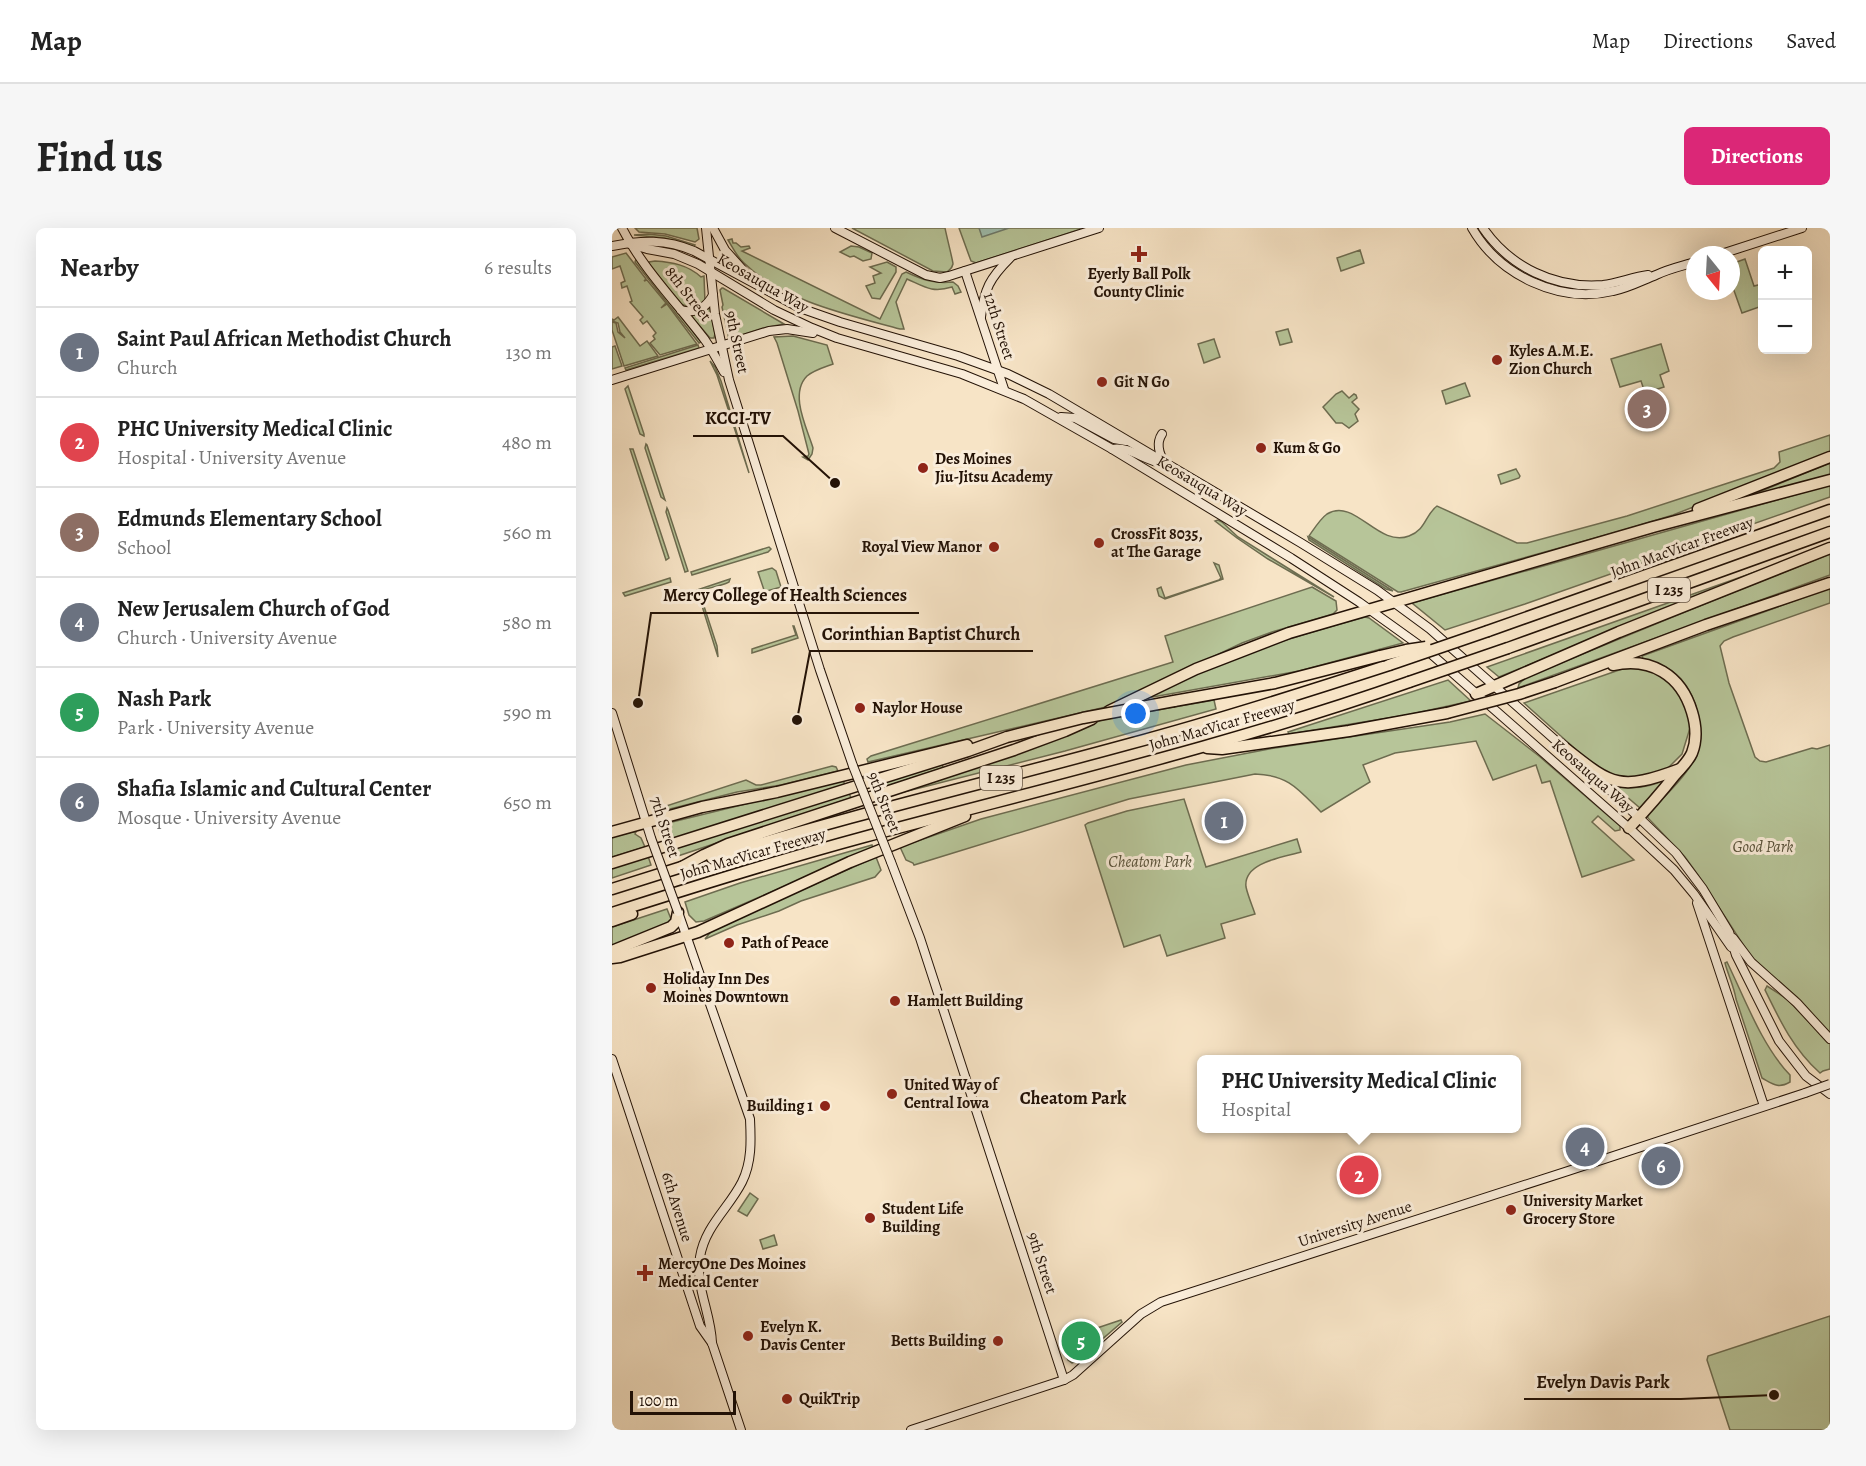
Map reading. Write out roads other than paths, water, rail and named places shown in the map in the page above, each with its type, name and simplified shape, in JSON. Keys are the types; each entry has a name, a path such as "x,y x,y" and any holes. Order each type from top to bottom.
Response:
{"highway":[{"path":"1653,527 1830,457"},
{"path":"682,867 728,844 1038,742 1226,656 1281,636 1653,527 1830,480"},
{"name":"John MacVicar Freeway","path":"612,889 890,806 1142,741 1286,698 1488,631 1830,510"},
{"name":"John MacVicar Freeway","path":"612,913 739,873 1201,748 1320,712 1508,648 1830,532"},
{"path":"1476,694 1619,632 1830,548"},
{"path":"1201,748 1222,749 1447,713 1555,682 1706,625 1830,583"},
{"path":"612,832 724,802 777,792 1083,718 1275,683 1406,650 1447,645"},
{"path":"1584,672 1617,664 1645,664 1664,672 1679,686 1690,706 1695,734 1692,753 1629,828"},
{"path":"612,863 1006,737"},
{"path":"1560,744 1605,778 1615,782 1644,782 1680,769"},
{"path":"612,958 686,936 850,862 996,803"},
{"path":"612,921 739,873"},
{"path":"612,951 671,927 676,922 678,912"}],"main road":[{"name":"8th Street","path":"622,228 630,244 711,349 729,380"},
{"name":"9th Street","path":"706,228 715,314 729,380 820,670 853,766 921,941 1064,1380"},
{"path":"713,228 724,250 761,288"},
{"path":"835,228 926,275 945,277 1099,228"},
{"path":"1472,228 1492,255 1523,278 1554,290 1601,294 1626,288 1657,274 1686,265"},
{"path":"1483,228 1499,247 1527,268 1555,280 1579,285 1604,284 1657,274"},
{"path":"1740,248 1802,228"},
{"name":"Keosauqua Way","path":"630,244 645,241 669,243 686,248 800,308 998,370 1049,394 1335,563 1393,602 1430,629 1560,744 1676,853 1703,889 1728,932 1736,955 1779,1041 1806,1076 1830,1094"},
{"path":"612,246 630,244"},
{"name":"Keosauqua Way","path":"630,244 674,254 711,271 788,318 837,338 963,374 1004,389 1112,449 1291,558 1369,609 1430,653 1629,828 1674,870 1694,894 1736,955"},
{"path":"981,320 987,286 996,271 1012,256"},
{"name":"12th Street","path":"965,271 1004,389"},
{"path":"681,310 687,312 700,310 708,304 713,295"},
{"path":"612,380 778,329 795,329 837,338"},
{"path":"1057,417 1075,418 1114,439 1129,441"},
{"path":"1162,434 1159,448 1165,463"},
{"path":"1112,449 1123,448 1150,461 1165,463"},
{"name":"7th Street","path":"612,713 651,838 750,1119 750,1155 743,1180 708,1232 700,1256 699,1285 710,1324 712,1342"},
{"path":"1694,894 1764,1106"},
{"path":"1728,932 1751,962 1797,1003 1830,1039"},
{"name":"6th Avenue","path":"612,1059 700,1326 712,1342 741,1430"},
{"name":"University Avenue","path":"911,1430 1064,1380 1141,1314 1161,1302 1830,1084"}],"place":[{"name":"Eyerly Ball Polk County Clinic","path":"1139,254"},
{"name":"Kyles A.M.E. Zion Church","path":"1497,360"},
{"name":"Git N Go","path":"1102,382"},
{"name":"Edmunds Elementary School","path":"1647,409"},
{"name":"Kum & Go","path":"1261,448"},
{"name":"Des Moines Jiu-Jitsu Academy","path":"923,468"},
{"name":"KCCI-TV","path":"835,483"},
{"name":"CrossFit 8035, at The Garage","path":"1099,543"},
{"name":"Royal View Manor","path":"994,547"},
{"name":"Mercy College of Health Sciences","path":"638,703"},
{"name":"Naylor House","path":"860,708"},
{"name":"Corinthian Baptist Church","path":"797,720"},
{"name":"Saint Paul African Methodist Church","path":"1224,821"},
{"name":"Path of Peace","path":"729,943"},
{"name":"Holiday Inn Des Moines Downtown","path":"651,988"},
{"name":"Hamlett Building","path":"895,1001"},
{"name":"United Way of Central Iowa","path":"892,1094"},
{"name":"Building 1","path":"825,1106"},
{"name":"New Jerusalem Church of God","path":"1585,1147"},
{"name":"Shafia Islamic and Cultural Center","path":"1661,1166"},
{"name":"PHC University Medical Clinic","path":"1359,1175"},
{"name":"University Market Grocery Store","path":"1511,1210"},
{"name":"Student Life Building","path":"870,1218"},
{"name":"MercyOne Des Moines Medical Center","path":"645,1273"},
{"name":"Evelyn K. Davis Center","path":"748,1336"},
{"name":"Betts Building","path":"998,1341"},
{"name":"Nash Park","path":"1081,1341"},
{"name":"Evelyn Davis Park","path":"1774,1395"},
{"name":"QuikTrip","path":"787,1399"}],"district":[{"name":"Cheatom Park","path":"1073,1098"}],"park label":[{"name":"Good Park","path":"1763,847"}]}
